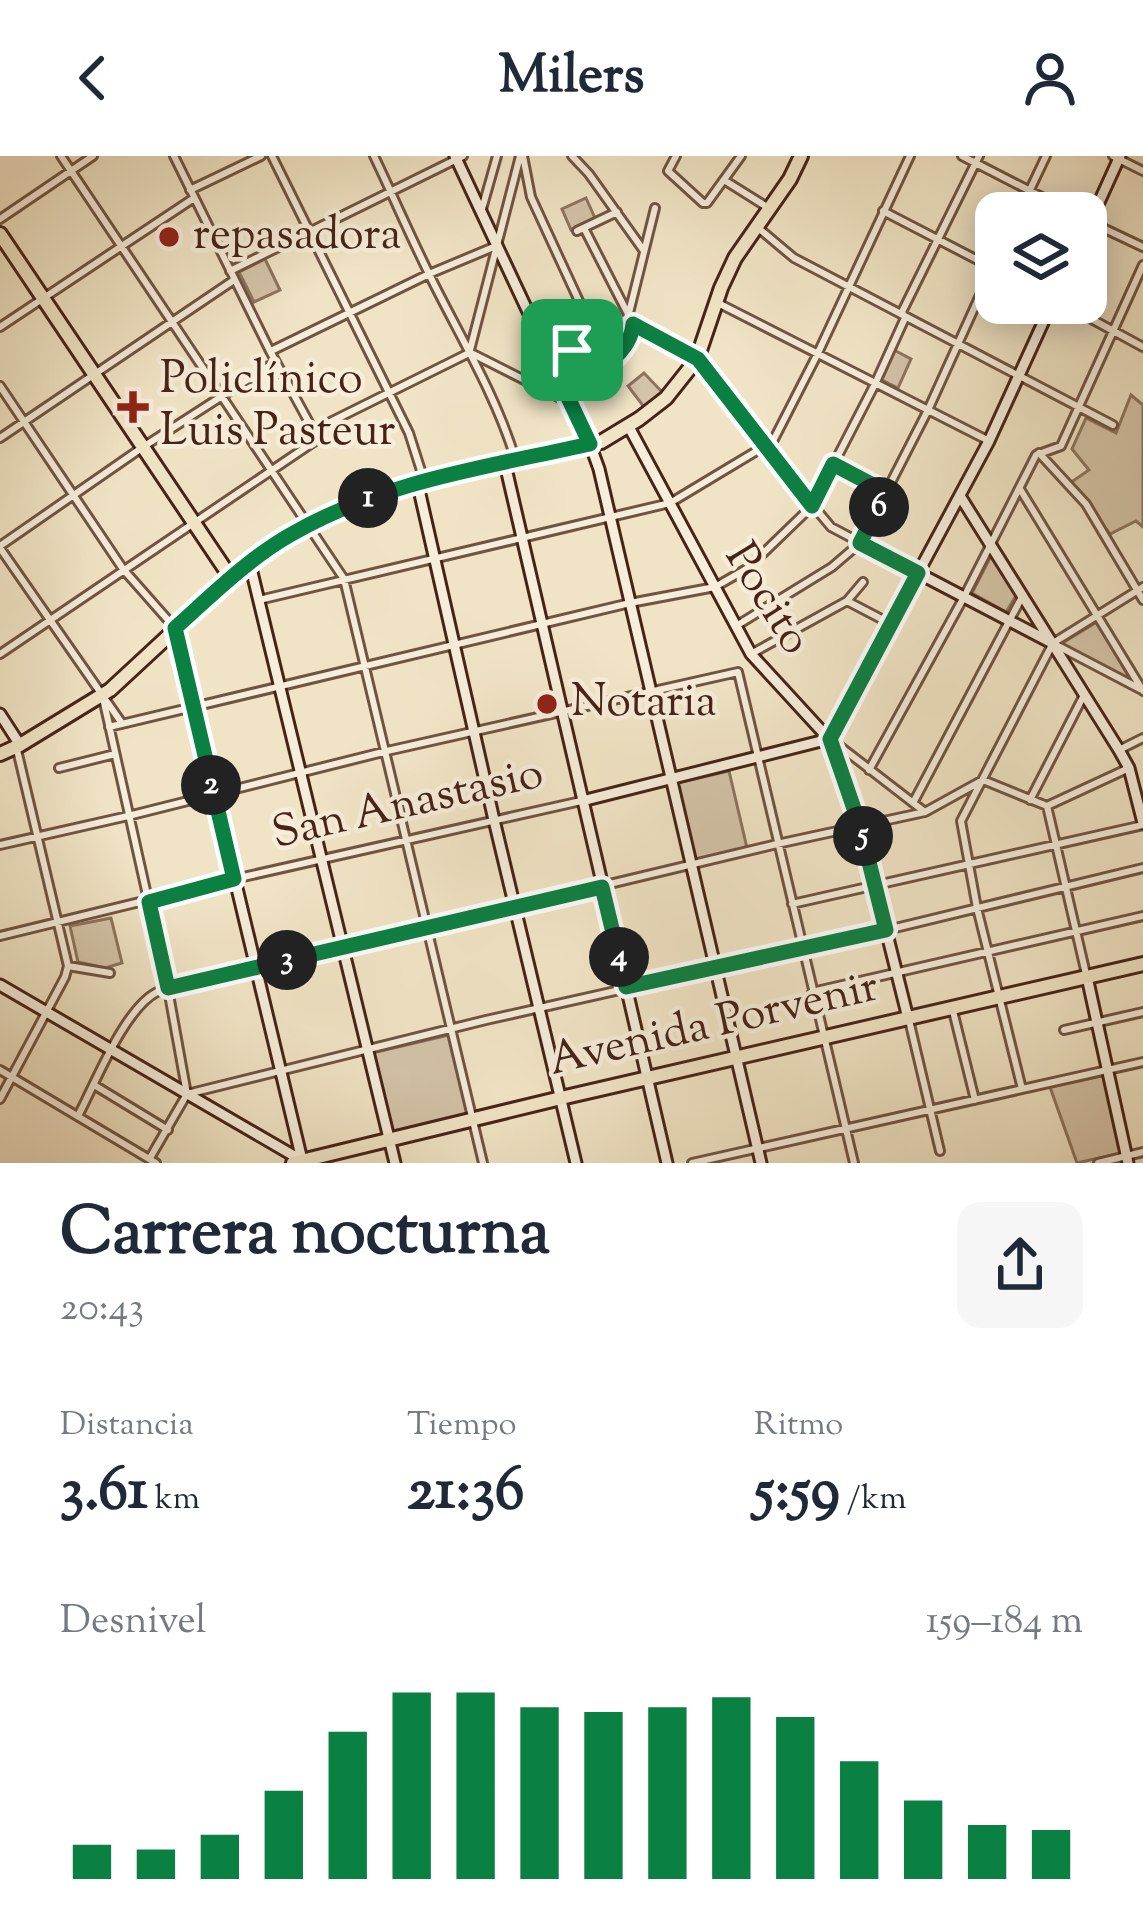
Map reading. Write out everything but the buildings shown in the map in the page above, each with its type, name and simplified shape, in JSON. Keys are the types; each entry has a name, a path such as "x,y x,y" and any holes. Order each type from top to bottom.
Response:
{"main road":[{"path":"0,754 102,694 242,570 309,525 394,488 601,442 629,427 666,398 698,359 735,257 802,156"},
{"path":"0,234 218,560 242,570"},
{"name":"Avenida Porvenir","path":"300,1162 1143,964"}],"street":[{"path":"61,156 344,579 484,1163"},
{"path":"0,219 92,156"},
{"path":"0,654 318,439 269,351 174,156"},
{"path":"0,327 122,248 192,194 261,156"},
{"path":"272,156 417,452 434,558 576,1163"},
{"path":"374,156 506,428 523,537 667,1163"},
{"path":"479,210 484,208 497,156"},
{"path":"314,430 469,353 522,156"},
{"path":"522,156 531,197 608,364"},
{"path":"572,156 644,251"},
{"path":"676,156 668,171 703,203 741,156"},
{"path":"259,600 670,503 766,449 817,355 910,156"},
{"path":"962,156 978,159 1030,191 1046,156"},
{"path":"230,271 458,157 590,444 761,1163"},
{"path":"1102,192 1117,157 1143,171"},
{"path":"109,727 365,664 715,587 748,568 812,506 875,384 904,318 902,312 978,159"},
{"path":"724,180 770,209"},
{"path":"537,332 559,339 591,369 608,364 631,338 655,208"},
{"path":"883,211 975,257"},
{"path":"616,212 580,230 631,320 698,359 831,527 1143,691"},
{"path":"757,227 794,259 1113,425"},
{"path":"1107,232 1143,247"},
{"path":"269,351 496,246"},
{"path":"869,770 1036,455 1061,446 1143,265"},
{"path":"0,438 234,280"},
{"path":"716,302 989,441"},
{"path":"736,626 832,567 860,543 975,308"},
{"path":"925,812 830,739 989,441 1043,324"},
{"path":"1101,324 1143,347"},
{"path":"469,353 568,398"},
{"path":"122,724 0,547 275,362"},
{"path":"0,386 123,569 175,628 300,1162"},
{"name":"Pocito","path":"629,427 751,654 830,739 876,884 940,1151"},
{"path":"1039,453 1086,504 1143,600"},
{"path":"833,464 886,492"},
{"path":"1020,489 1143,691"},
{"path":"792,904 1143,824 1139,790 1119,750 960,496"},
{"path":"242,570 255,583 395,1163"},
{"path":"242,570 255,583"},
{"path":"751,654 847,601 863,583"},
{"path":"1022,1089 977,908 961,821 1052,644 1140,588"},
{"path":"913,803 1023,595"},
{"path":"847,601 891,624"},
{"path":"0,844 737,672 854,1163"},
{"path":"0,1070 153,1161 188,1094 102,694"},
{"path":"1030,800 1084,694"},
{"path":"0,714 18,746 68,966 0,1099"},
{"path":"1119,750 1143,738"},
{"name":"San Anastasio","path":"0,936 830,739"},
{"path":"59,767 115,754"},
{"path":"983,779 1047,806 1129,768"},
{"path":"78,1116 137,1006 168,988 925,812 983,779"},
{"path":"1047,806 1127,1160"},
{"path":"188,1094 451,1028 1143,868"},
{"path":"812,992 1143,916"},
{"path":"68,966 110,973"},
{"path":"0,985 300,1162"},
{"path":"952,1008 975,1100"},
{"path":"1064,1030 1143,1012"},
{"path":"692,1163 1143,1062"},
{"path":"94,1085 168,1130"},
{"path":"1098,1163 1127,1160 1143,1152"}],"shaded area":[{"path":"586,198 595,218 571,230 562,209"},
{"path":"265,259 280,290 254,302 239,272"},
{"path":"894,350 911,359 898,388 880,379"},
{"path":"644,373 663,393 644,407 628,386"},
{"path":"1131,395 1143,405 1143,527 1136,521 1110,534 1070,483 1089,470 1072,449 1086,418 1116,433"},
{"path":"993,552 1017,594 1006,612 972,593"},
{"path":"1097,622 1129,677 1127,679 1059,645"},
{"path":"729,771 747,848 695,861 676,783"},
{"path":"111,918 122,963 105,968 78,962 70,926"},
{"path":"449,1035 469,1115 391,1134 372,1053"},
{"path":"1105,1075 1121,1153 1077,1163 1050,1087"}],"place":[{"name":"repasadora","path":"169,237"},
{"name":"Policlínico Luis Pasteur","path":"133,407"},
{"name":"Notaria","path":"547,704"}],"route":[{"path":"633,324 698,359 812,506 833,464 886,492 860,543 918,573 830,739 860,826 886,930 626,987 602,887 168,988 149,902 234,879 175,628 278,542 358,502 417,482 590,444 537,332 544,331 572,350 591,369 600,370 631,338 633,324"}]}
